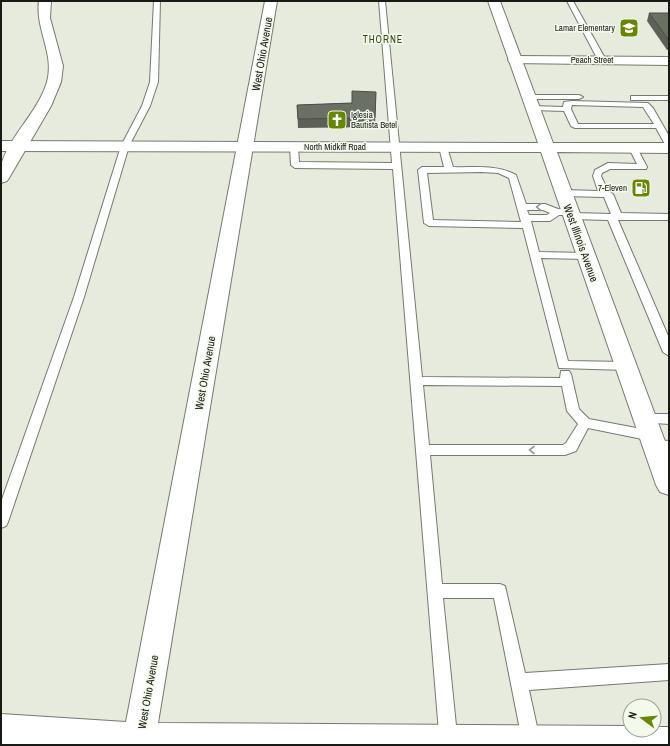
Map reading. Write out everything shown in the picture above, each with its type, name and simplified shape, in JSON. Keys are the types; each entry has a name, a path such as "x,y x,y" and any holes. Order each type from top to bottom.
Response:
{"street":[{"path":"1,178 39,115 50,93 56,71 54,47 44,21 45,1"},
{"name":"West Ohio Avenue","path":"139,742 271,1"},
{"name":"West Illinois Avenue","path":"494,1 564,193 566,214 586,256 626,366 655,436 669,485"},
{"name":"Peach Street","path":"515,60 669,61"},
{"name":"North Midkiff Road","path":"1,146 669,148"},
{"path":"1,730 139,742 203,738 449,743 653,743"}],"lane":[{"path":"1,522 79,297 125,146 146,106 154,82 157,1"},
{"path":"382,1 449,743"},
{"path":"570,1 602,60"},
{"path":"531,102 669,98"},
{"path":"531,102 567,109"},
{"path":"659,126 575,126 567,109 567,104 639,104 649,108 659,126 669,144"},
{"path":"294,147 295,164 396,166"},
{"path":"443,147 449,170"},
{"path":"604,194 597,176 598,172 608,166 643,167 633,148"},
{"path":"566,214 526,221 429,223 422,170 493,171 510,174 513,177 526,221 535,255 573,411 585,423 655,436 669,419"},
{"path":"564,193 608,194 616,217 613,219 669,352"},
{"path":"522,207 545,207 566,214 616,217 669,217"},
{"path":"535,255 586,256"},
{"path":"563,365 626,366"},
{"path":"416,381 567,382"},
{"path":"422,450 564,450 571,447 585,423"},
{"path":"435,592 500,591 532,743"},
{"path":"519,682 669,672"}],"building":[{"path":"649,13 669,13 669,40"},
{"path":"352,91 376,92 375,118 298,119 297,105 352,103"}],"place":[{"name":"Lamar Elementary","path":"629,28"},
{"name":"Iglesia Bautista Betel","path":"337,120"},
{"name":"7-Eleven","path":"641,188"}],"district":[{"name":"THORNE","path":"383,39"}]}
